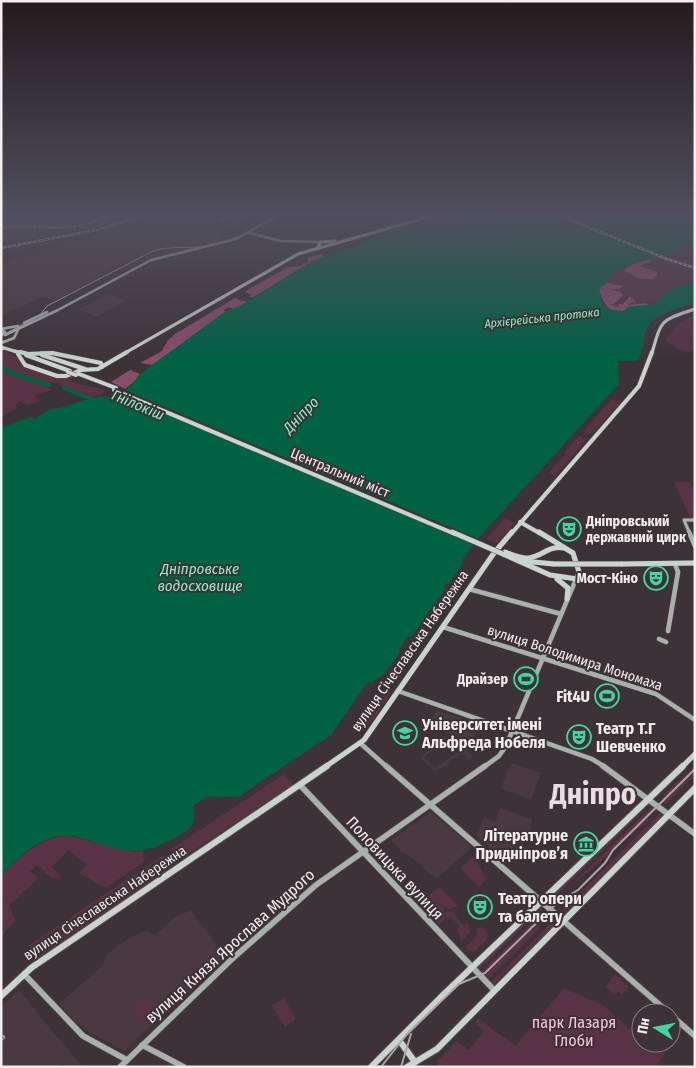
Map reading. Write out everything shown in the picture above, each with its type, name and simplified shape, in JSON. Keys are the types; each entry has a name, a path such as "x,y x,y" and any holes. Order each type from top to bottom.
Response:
{"main road":[{"path":"2,335 56,310 144,264"},
{"path":"2,347 16,353 22,358 23,364 27,366 60,376 88,369 102,368 279,264"},
{"name":"вулиця Січеславська Набережна","path":"1,996 24,974 360,743 492,556 638,386 648,367 660,325 673,316 695,309"},
{"path":"1,329 18,327"},
{"path":"2,347 16,336 18,327"},
{"path":"1,329 5,332 2,335"},
{"path":"2,335 13,334 16,336"},
{"path":"2,347 9,341"},
{"path":"96,362 109,360 129,351"},
{"path":"16,353 50,353 96,362 102,364 102,368"},
{"name":"Центральний міст","path":"16,353 77,373 504,553"},
{"path":"27,366 28,363 38,360 38,357 45,355 88,369"},
{"path":"68,363 67,361 70,359 81,359"},
{"path":"73,365 77,373"},
{"path":"695,520 684,520 695,546"},
{"path":"520,522 544,534 570,551"},
{"path":"544,534 550,541 550,546 547,549"},
{"path":"504,553 528,558 551,547 558,546 579,554 576,556 579,572"},
{"path":"504,553 533,563 695,563"},
{"path":"504,553 566,585 568,591 567,600"},
{"path":"668,630 678,572 675,564"},
{"path":"544,572 563,579 577,579"},
{"name":"вулиця Князя Ярослава Мудрого","path":"120,1067 232,959 304,894 495,760 506,746 513,731 579,572"},
{"path":"469,589 561,614"},
{"name":"вулиця Володимира Мономаха","path":"443,627 656,694 695,720"},
{"path":"659,639 666,642"},
{"path":"398,691 592,759 695,834"},
{"path":"360,743 657,1003"},
{"path":"371,1067 695,754"},
{"name":"Половицька вулиця","path":"300,785 473,967"},
{"path":"408,1067 437,1049 695,788"},
{"path":"473,967 494,990"},
{"path":"24,974 82,1036 127,1060"},
{"path":"681,1024 695,1036"},
{"path":"399,1040 415,1062"},
{"path":"142,1045 184,1067"}],"shaded area":[{"path":"5,264 119,264 102,273 106,274 54,301 42,297 1,316 1,293 4,292 1,291 1,266"},
{"path":"307,264 254,297 248,297 252,295 245,292 288,267"},
{"path":"633,264 645,264 640,266 657,272 657,275 654,279 639,279 623,270"},
{"path":"608,283 623,286 619,289 611,289 621,292 623,295 614,304 610,304 618,307 619,304 623,304 630,296 637,303 632,302 628,305 646,303 649,305 627,307 626,310 620,311 611,310 605,304 599,291 601,287"},
{"path":"109,294 126,301 96,317 79,309"},
{"path":"235,298 246,301 246,303 233,309 229,307 225,309 224,311 227,312 152,365 140,363 162,351 168,340 175,334"},
{"path":"130,370 140,374 125,389 111,382"},
{"path":"437,710 479,724 471,742 428,726"},
{"path":"443,736 448,739 424,757 434,768 465,748 473,757 469,760 462,754 448,762 449,765 434,771 420,758"},
{"path":"511,763 541,773 531,800 501,788"},
{"path":"500,808 532,819 529,836 503,860 477,836 484,817 495,822"},
{"path":"431,812 472,847 437,879 423,868 424,866 401,851 391,840"},
{"path":"191,910 225,957 188,992 181,994 168,1006 167,1011 124,1051 89,1032 76,1022 59,1004 102,966 107,955 120,944 141,932 147,931 155,935 175,917"},
{"path":"19,990 83,1067 66,1067 63,1063 59,1067 1,1067 1,1007"}],"green space":[{"path":"630,264 695,264 695,281 674,288 651,305 637,305 613,310 599,288 608,283 607,279 612,273"},
{"path":"695,313 695,348 689,352 677,349 674,345 667,342 666,338 677,325"},
{"path":"1,350 18,358 22,366 55,377 72,375 74,376 71,381 105,391 102,394 90,397 57,383 44,383 43,385 52,390 34,396 40,401 29,405 20,402 15,406 18,408 1,416"},
{"path":"611,400 622,401 592,434 585,433 584,431"},
{"path":"579,436 587,439 558,472 555,472 557,473 555,476 548,473 565,455 564,453"},
{"path":"674,482 690,482 695,492 695,518 690,518"},
{"path":"505,518 515,523 497,544 486,539"},
{"path":"386,690 391,692 374,720 363,731 362,724"},
{"path":"695,765 695,775 665,805 660,801 665,797 663,795"},
{"path":"284,774 292,783 291,786 178,861 170,850"},
{"path":"647,804 649,805 551,901 548,899"},
{"path":"651,807 655,809 647,818 649,820 563,893"},
{"path":"660,813 663,816 565,913 562,911"},
{"path":"69,836 134,852 143,851 144,862 106,888 79,873 87,865 69,850 51,867 61,876 59,878 62,880 52,878 37,865 30,871 39,878 10,904 13,917 16,920 1,938 1,875 40,844 59,837"},
{"path":"163,855 172,867 36,959 29,945"},
{"path":"474,855 486,880 479,887 460,868"},
{"path":"439,887 458,906 449,909 428,899 428,896"},
{"path":"420,900 426,900 444,908 443,912 453,911 462,925 468,923 470,931 462,942 456,930 460,926 451,917 446,918 439,925 430,916 433,914 429,915 417,903"},
{"path":"539,907 542,909 479,970 477,968"},
{"path":"544,911 548,915 538,925 540,928 488,979 481,972"},
{"path":"554,920 557,922 494,984 491,982"},
{"path":"482,927 488,934 487,940 474,952 467,950 466,946 476,937 477,928"},
{"path":"615,974 629,987 622,995 618,992 615,996 605,987"},
{"name":"парк Лазаря Глоби","path":"564,988 603,1005 631,1030 631,1053 665,1053 656,1067 440,1067 436,1062 457,1041 469,1050 484,1032 475,1022 478,1018 515,1046"},
{"path":"145,998 152,1006 152,1011 139,1022 134,1016 135,1008"},
{"path":"284,998 296,1019 285,1027 272,1006"}],"water":[{"name":"Дніпровське водосховище","path":"309,264 634,264 609,276 608,283 601,287 599,291 605,307 625,311 627,307 655,304 663,295 674,288 695,281 695,303 666,313 653,320 646,331 642,351 637,361 618,361 619,384 478,539 461,562 463,563 450,582 444,585 445,590 411,637 409,636 399,649 401,651 384,674 371,683 368,682 331,735 238,797 207,797 194,805 193,824 180,835 158,846 140,851 132,851 74,837 61,836 44,841 28,850 1,875 1,428 30,417 34,419 50,409 92,398 118,396 140,374 223,313 241,305"}],"pier":[{"path":"122,389 481,540 477,545 118,393"}],"waterway":[{"name":"Гнілокіш","path":"1,367 20,376 49,385"},
{"name":"Гнілокіш","path":"64,388 96,401"}],"tram line":[{"path":"1,336 39,316 47,306 128,264"},
{"path":"381,1067 407,1034 459,984 485,973 559,901 578,890 605,863 613,850 695,769"},
{"path":"401,1067 411,1034"}],"railway":[{"path":"682,264 695,268"}],"place":[{"name":"Дніпровський державний цирк","path":"569,529"},
{"name":"Мост-Кіно","path":"656,578"},
{"name":"Драйзер","path":"526,679"},
{"name":"Fit4U","path":"607,696"},
{"name":"Університет імені Альфреда Нобеля","path":"405,733"},
{"name":"Театр Т.Г Шевченко","path":"579,737"},
{"name":"Літературне Придніпров’я","path":"586,844"},
{"name":"Театр опери та балету","path":"480,907"}],"district":[{"name":"Дніпро","path":"593,794"}],"water label":[{"name":"Архієрейська протока","path":"542,318"}]}
